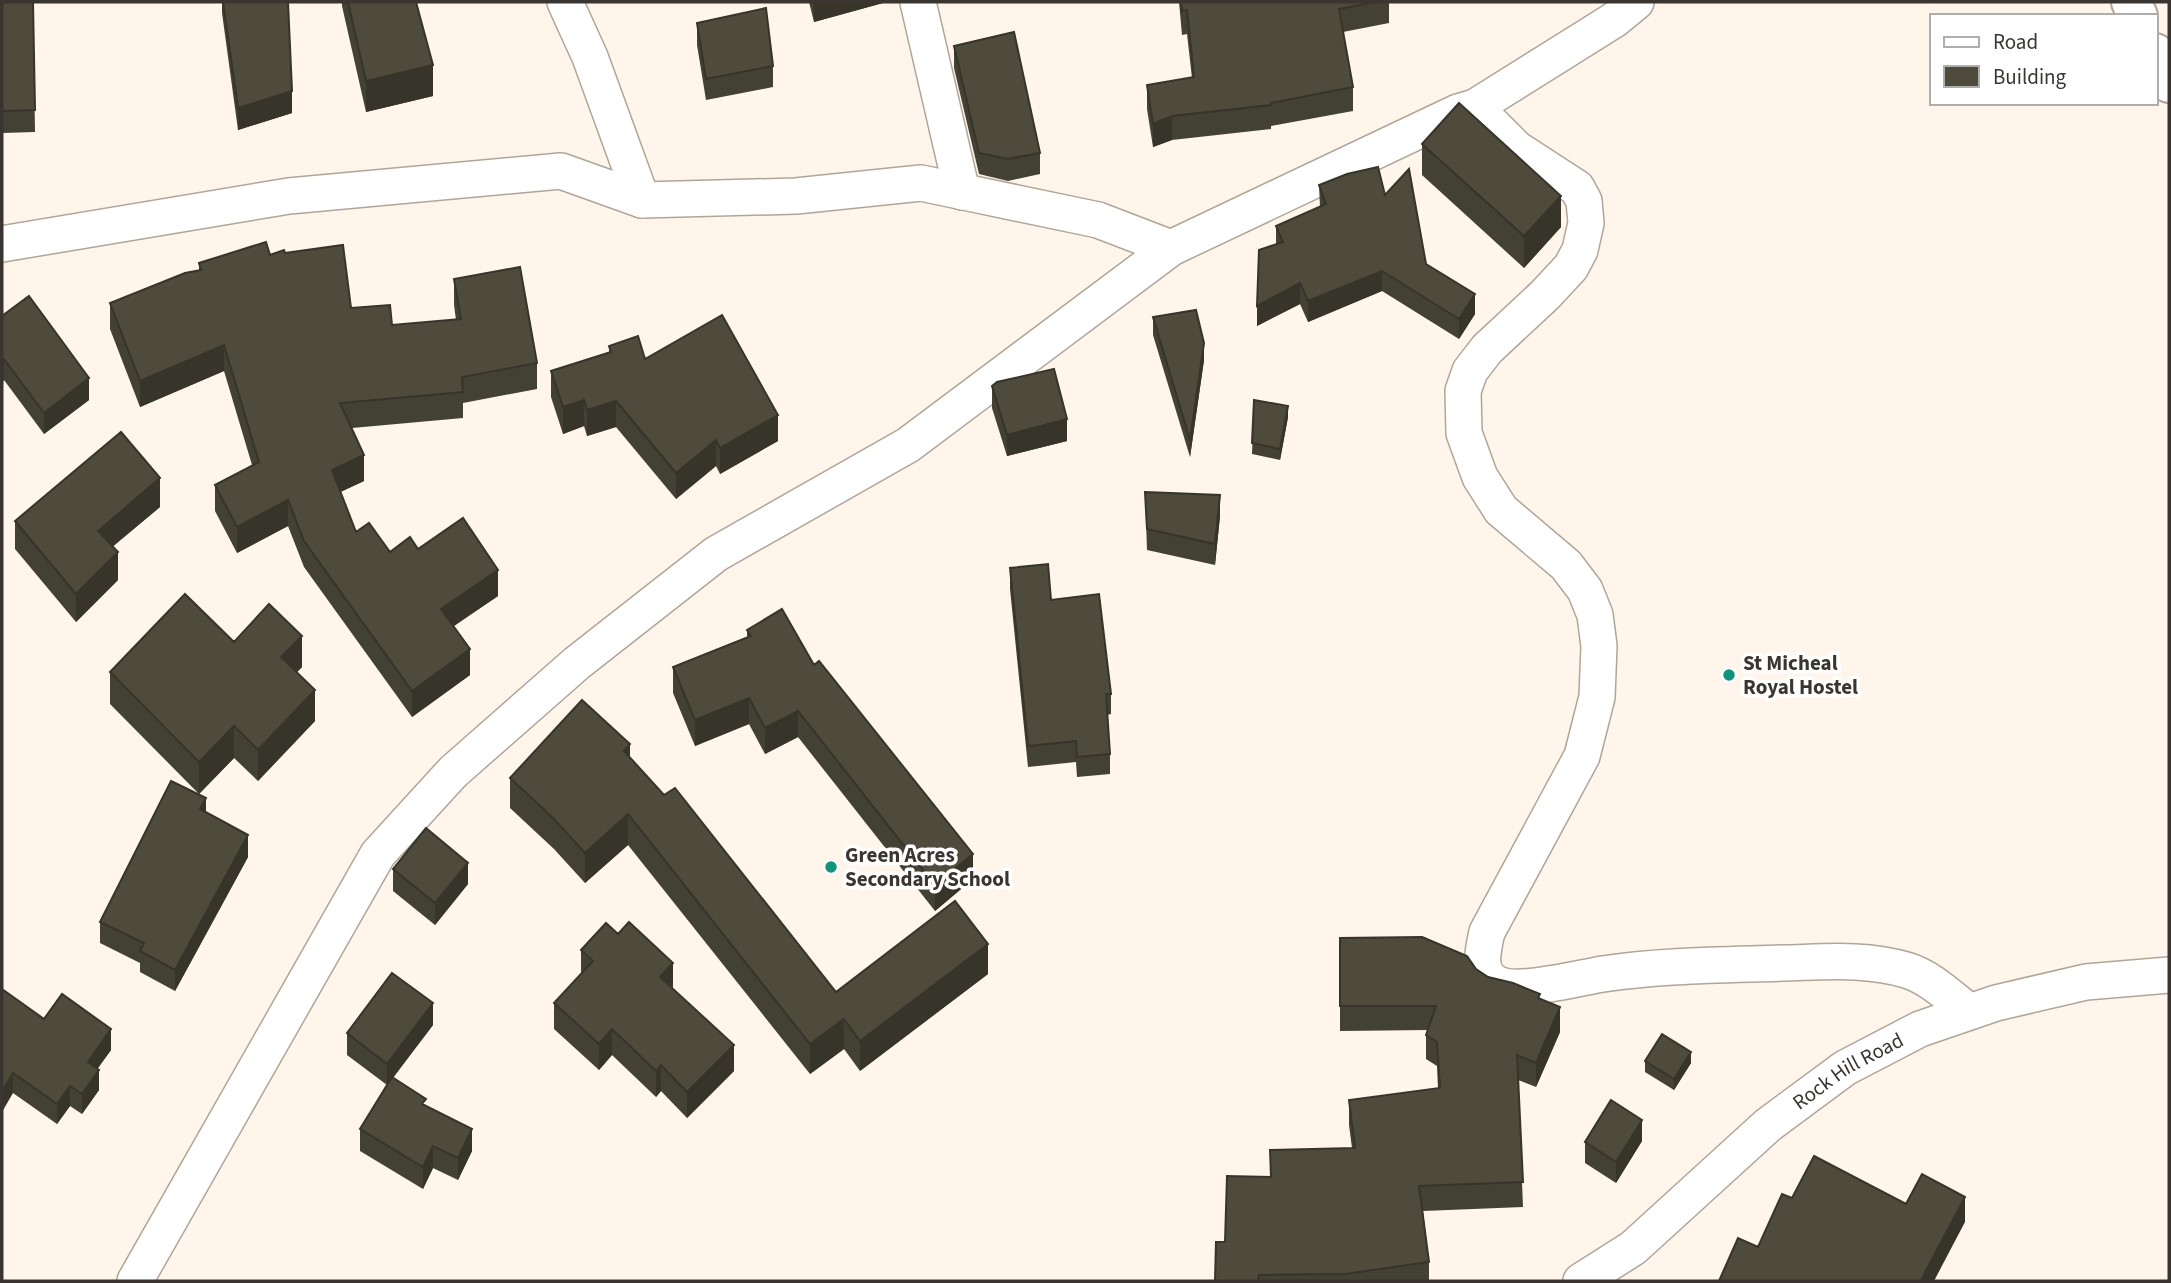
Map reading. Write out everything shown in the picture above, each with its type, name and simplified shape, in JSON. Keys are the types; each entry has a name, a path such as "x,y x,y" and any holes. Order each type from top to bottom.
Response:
{"main road":[{"path":"2157,57 2169,83"}],"street":[{"path":"565,2 590,57 642,200"},
{"path":"918,2 962,192"},
{"path":"135,1281 378,855 453,772 577,663 716,554 908,445 1171,248 1458,112 1475,107 1614,20 1636,2"},
{"path":"1475,107 1517,149 1577,188 1584,201 1586,223 1580,250 1571,267 1487,349 1470,371 1463,391 1464,433 1480,477 1501,510 1566,565 1585,590 1595,615 1599,646 1597,697 1582,756 1487,932 1482,956 1484,970 1496,984 1511,988 1533,987 1648,967 1868,962 1908,971 1935,984 1968,1011"},
{"path":"2,244 289,196 561,171 642,200 796,196 921,183 1097,220 1171,248"},
{"name":"Rock Hill Road","path":"1581,1281 1633,1248 1768,1125 1845,1068 1920,1029 1968,1011 2086,982 2169,975"}],"building":[{"path":"2,2 33,2 35,110 2,111"},
{"path":"223,2 288,2 292,91 238,108"},
{"path":"348,2 416,2 433,65 366,81"},
{"path":"1181,2 1375,2 1339,9 1353,87 1271,105 1172,116 1153,124 1147,85 1194,77 1187,10 1182,11"},
{"path":"766,8 773,66 706,79 697,23"},
{"path":"1014,32 1040,153 1008,159 979,153 954,46"},
{"path":"1459,103 1561,196 1524,236 1422,144"},
{"path":"1378,167 1385,195 1409,169 1426,264 1475,294 1459,319 1382,271 1308,301 1300,283 1257,306 1259,250 1283,242 1276,226 1326,204 1319,185 1347,174"},
{"path":"266,242 270,255 284,250 285,253 343,245 351,308 390,305 392,325 461,319 454,279 520,267 537,363 462,377 463,392 340,403 364,455 332,470 356,532 369,523 390,552 410,537 418,549 463,518 498,570 441,609 470,649 412,691 304,541 288,500 237,527 215,485 259,462 224,345 140,381 110,303 185,273 201,270 199,263"},
{"path":"29,296 89,378 44,413 4,359 2,361 2,316"},
{"path":"1196,310 1204,343 1190,440 1153,317"},
{"path":"722,315 778,415 720,448 716,440 676,473 616,401 587,410 584,400 563,407 551,371 611,352 609,346 638,336 645,359"},
{"path":"1054,369 1067,419 1007,435 992,386 997,382"},
{"path":"1254,400 1288,406 1280,449 1252,443"},
{"path":"121,432 160,478 98,531 118,552 76,594 15,521"},
{"path":"1145,492 1220,495 1215,544 1147,529"},
{"path":"1048,564 1051,600 1099,594 1111,694 1106,694 1110,754 1077,757 1076,741 1028,746 1010,568"},
{"path":"185,594 234,642 269,604 302,636 281,657 315,690 258,750 234,726 199,762 110,672"},
{"path":"782,609 814,665 819,661 973,854 935,885 798,711 765,728 749,698 695,720 673,667 751,636 747,630"},
{"path":"582,700 630,744 624,751 664,795 675,788 836,992 955,901 988,944 860,1041 844,1019 810,1044 628,814 585,853 554,819 510,778"},
{"path":"171,781 206,798 200,809 248,835 175,970 140,951 144,943 100,922"},
{"path":"426,828 468,863 435,903 393,869"},
{"path":"629,922 673,963 660,977 734,1045 687,1092 661,1065 656,1071 612,1029 599,1044 554,1003 593,961 581,950 606,923 618,934"},
{"path":"1422,937 1467,956 1476,969 1488,977 1540,994 1538,998 1560,1007 1536,1063 1517,1055 1523,1182 1419,1186 1429,1262 1345,1274 1259,1275 1258,1281 1215,1281 1216,1242 1225,1242 1227,1176 1271,1177 1270,1150 1355,1148 1349,1100 1440,1088 1437,1042 1426,1035 1436,1006 1340,1006 1340,938"},
{"path":"392,973 433,1003 387,1064 347,1033"},
{"path":"2,989 44,1019 62,994 111,1029 88,1062 99,1070 82,1094 70,1086 57,1104 13,1073 2,1092"},
{"path":"1662,1034 1691,1052 1674,1079 1645,1061"},
{"path":"392,1077 426,1099 422,1104 472,1129 458,1158 433,1146 423,1167 360,1129"},
{"path":"1611,1100 1642,1120 1616,1162 1585,1142"},
{"path":"1814,1156 1906,1204 1922,1174 1965,1197 1921,1280 1923,1281 1719,1281 1738,1238 1758,1247 1782,1194 1792,1198"}],"place":[{"name":"St Micheal Royal Hostel","path":"1729,675"},
{"name":"Green Acres Secondary School","path":"831,867"}]}
